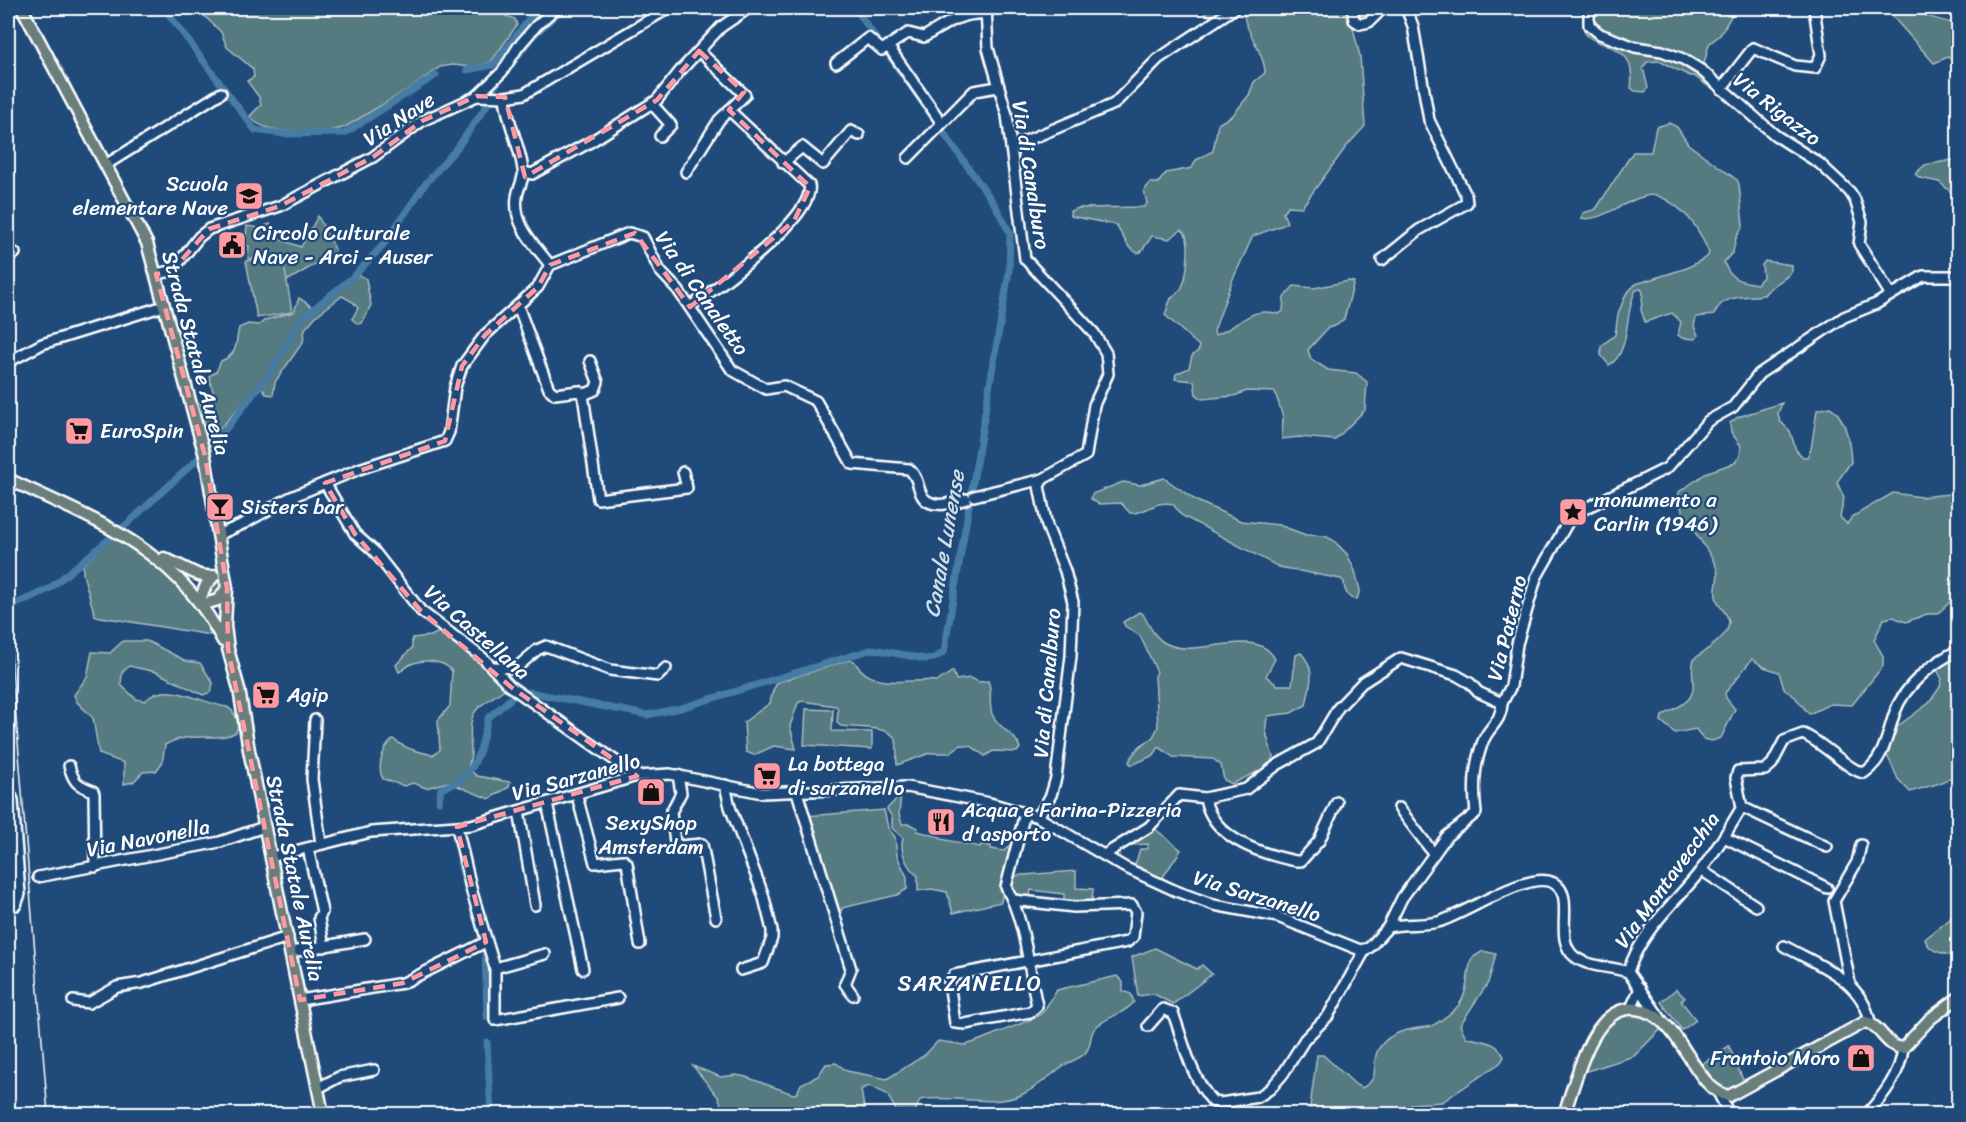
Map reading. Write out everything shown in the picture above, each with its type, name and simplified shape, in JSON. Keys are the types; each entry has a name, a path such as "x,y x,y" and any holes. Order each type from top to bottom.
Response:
{"main road":[{"name":"Strada Statale Aurelia","path":"21,8 141,227 156,274 204,453 227,588 225,626 228,649 239,689 264,828 323,1114"},
{"path":"8,480 124,535 144,548 199,575 213,577"},
{"name":"Strada Statale Aurelia","path":"144,548 177,576 200,604 228,649"},
{"path":"200,604 206,585 222,559"},
{"path":"200,604 218,600 227,588"},
{"path":"1718,1092 1727,1096 1743,1090 1857,1025 1870,1022 1896,1047 1903,1048 1930,1019 1959,998"},
{"path":"1563,1114 1599,1025 1612,1014 1635,1009"},
{"name":"Via Montavecchia","path":"1635,1009 1661,1019 1718,1092"}],"street":[{"path":"481,97 502,72 518,47 556,8"},
{"name":"Via Nave","path":"156,274 172,271 199,237 209,229 280,206 373,157 422,121 481,97 524,94 669,8"},
{"path":"524,172 532,174 652,104 721,27 749,8"},
{"path":"1011,147 1114,104 1158,58 1235,8"},
{"path":"1352,8 1354,20 1360,24 1369,22 1383,8"},
{"path":"1382,260 1419,230 1467,203 1466,195 1429,120 1415,35 1406,8"},
{"name":"Via Rigazzo","path":"1589,8 1589,25 1600,34 1635,47 1662,51 1683,59 1701,70 1775,135 1819,163 1850,192 1862,222 1859,244 1891,295"},
{"path":"1721,89 1753,48 1795,66 1815,68 1821,55 1814,8"},
{"path":"836,63 868,38 880,50 908,33 924,37 950,21 972,13 986,11"},
{"name":"Via di Canalburo","path":"986,11 988,48 1005,105 1025,259 1094,333 1104,347 1108,374 1094,405 1086,455 1043,479 1038,490 1045,517 1065,570 1073,602 1071,656 1056,778 1051,795 1038,817"},
{"path":"888,46 938,126"},
{"path":"686,172 709,134 729,110 744,97 744,92 699,51"},
{"path":"908,158 974,90 998,87"},
{"path":"106,164 221,93"},
{"path":"218,535 245,524 289,498 358,469 445,441 449,432 455,387 462,366 484,334 538,287 550,266 519,224 516,215 517,192 524,172 500,97"},
{"path":"652,104 671,125 660,136"},
{"path":"690,307 743,265 801,213 810,187 729,110"},
{"path":"783,163 802,147 823,164 851,130 859,135"},
{"name":"Via di Canaletto","path":"550,266 629,233 642,237 660,271 690,307 732,370 766,389 784,386 816,401 852,464 909,469 914,473 921,494 930,503 946,505 1043,479"},
{"name":"Via Paterno","path":"1104,855 1149,827 1179,795 1205,798 1246,789 1277,765 1317,743 1338,708 1362,683 1401,658 1456,675 1470,683 1479,692 1502,703 1512,686 1517,644 1536,578 1572,515 1667,468 1708,421 1733,406 1759,374 1844,317 1891,295 1923,276 1959,276"},
{"path":"8,362 42,344 164,306"},
{"path":"518,306 549,389 555,394 579,391 583,395 598,499 687,488 683,472"},
{"path":"583,395 595,390 598,382 590,361"},
{"name":"Via Castellana","path":"325,483 355,534 374,551 421,611 493,668 511,687 637,776"},
{"path":"493,668 516,668 537,650 546,646 627,674 658,676 666,668"},
{"name":"Via Montavecchia","path":"1628,972 1633,956 1656,921 1701,870 1742,807 1736,778 1738,771 1765,770 1772,764 1784,741 1803,734 1826,746 1850,766 1864,773 1878,760 1895,712 1906,692 1945,656 1959,651"},
{"path":"1148,1026 1163,1009 1173,1013 1189,1061 1200,1085 1213,1102 1221,1103 1258,1097 1278,1081 1305,1039 1328,1016 1365,950 1388,927 1402,897 1447,836 1476,813 1474,781 1482,742 1501,716 1502,703"},
{"path":"315,720 312,779 321,844"},
{"path":"69,766 74,782 79,788 93,791 94,794 95,867"},
{"path":"678,775 681,793 672,812 675,842 679,846 702,844 716,918"},
{"name":"Via Sarzanello","path":"271,857 371,832 457,827 577,796 637,776 678,775 762,793 907,787 1038,817 1124,867 1201,901 1278,918 1365,950"},
{"path":"725,785 729,807 759,885 772,930 772,938 763,963 741,970"},
{"path":"8,789 12,800 20,894 16,905 8,907"},
{"path":"797,792 851,969 845,984 853,995"},
{"path":"577,796 596,862 623,860 627,863 640,944"},
{"path":"1205,798 1211,817 1237,841 1274,855 1301,861 1318,841 1337,802"},
{"path":"547,803 582,969"},
{"path":"1742,807 1827,847"},
{"path":"1399,808 1434,854"},
{"path":"519,811 535,905"},
{"path":"1013,900 1074,907 1129,904 1134,906 1136,912 1133,937 1130,941 1028,962 950,977 950,1000 955,1023 965,1024 1034,1010 1036,1001 1028,962 1006,881 1025,813"},
{"path":"457,827 486,942 495,968 495,1020 618,998"},
{"name":"Via Navonella","path":"38,877 220,842 264,828"},
{"path":"1724,837 1827,888"},
{"path":"1861,845 1857,862 1834,901 1850,983 1862,1000 1870,1022"},
{"path":"308,848 322,912 319,918 324,946"},
{"path":"1701,870 1756,906"},
{"name":"Via Montavecchia","path":"1388,927 1438,922 1507,890 1533,882 1548,881 1560,889 1566,902 1563,927 1570,952 1584,962 1628,972 1661,1019"},
{"path":"73,1001 89,1003 117,987 142,983 288,937"},
{"path":"291,952 365,939"},
{"path":"300,1000 403,983 486,942"},
{"path":"1784,946 1850,983"},
{"path":"495,968 545,954"},
{"path":"1635,1009 1640,988"},
{"path":"1635,1009 1646,996"},
{"path":"1867,1114 1887,1090 1902,1056 1903,1048"},
{"path":"318,1088 339,1077 374,1070"},
{"path":"1718,1092 1725,1113"}],"highlighted area":[{"path":"699,51 744,92 729,110 810,187 794,221 690,307 635,233 550,265 538,287 485,335 462,366 445,441 325,483 355,534 421,611 511,687 637,776 457,827 486,942 403,983 300,1000 228,649 227,588 205,456 156,274 171,272 209,229 280,206 373,157 422,121 477,96 505,97 525,177 657,100"}],"green space":[{"path":"196,8 499,8 503,15 515,19 517,25 491,62 472,67 453,65 440,67 412,87 345,127 336,130 294,132 256,123 250,116 261,105 259,97 247,81 254,77 253,69 227,47 221,32"},
{"path":"1198,8 1224,8 1211,17"},
{"path":"1245,8 1348,8 1360,56 1365,126 1346,147 1302,207 1288,206 1283,213 1287,222 1253,236 1232,281 1214,331 1215,335 1260,312 1279,314 1283,311 1284,297 1294,286 1314,288 1354,282 1344,319 1328,328 1308,350 1311,359 1328,370 1356,373 1367,382 1365,410 1335,440 1299,437 1282,439 1283,417 1275,392 1247,391 1234,396 1202,399 1196,394 1194,381 1175,379 1176,374 1189,368 1192,356 1199,350 1199,346 1165,315 1172,297 1181,289 1186,274 1188,247 1185,233 1181,230 1169,239 1152,236 1141,252 1137,253 1129,247 1116,225 1071,216 1070,211 1079,208 1144,207 1147,203 1144,191 1150,183 1158,183 1166,173 1192,168 1196,160 1213,151 1218,124 1233,115 1249,95 1254,82 1265,73 1261,56 1245,21"},
{"path":"1583,8 1736,8 1720,35 1709,44 1704,64 1714,75 1714,85 1709,87 1694,76 1659,61 1647,62 1643,68 1648,88 1645,92 1631,88 1631,71 1627,59 1620,52 1587,35 1583,27"},
{"path":"1885,8 1904,10 1958,24 1958,66 1948,57 1934,63"},
{"path":"1669,123 1677,127 1688,144 1737,180 1739,184 1743,226 1736,238 1733,252 1724,262 1729,273 1740,280 1757,284 1763,277 1762,265 1765,261 1792,265 1792,271 1764,295 1728,300 1718,308 1714,315 1696,317 1694,326 1698,335 1696,339 1682,338 1678,335 1681,322 1672,313 1645,322 1641,310 1643,292 1641,289 1636,290 1621,352 1609,365 1601,355 1601,346 1615,335 1618,314 1626,294 1636,284 1687,268 1707,257 1709,253 1689,218 1675,205 1656,195 1637,199 1598,217 1581,218 1583,213 1596,209 1633,152 1651,152 1656,127"},
{"path":"1958,159 1958,198 1939,182 1920,178 1915,174 1925,165"},
{"path":"318,216 335,249 334,253 287,281 285,270 292,312 257,318 246,261 282,255 248,259 249,246 245,245 247,226 260,228 270,224 276,238 301,247"},
{"path":"360,275 366,279 371,305 362,323 358,324 352,319 358,308 342,296 316,316 305,329 303,342 275,382 273,395 266,394 260,384 208,442 200,402 214,395 209,376 216,372 221,361 234,351 239,328 248,324 259,325 265,320 294,312 299,298 314,308"},
{"path":"1782,403 1778,414 1780,421 1790,431 1796,450 1803,457 1807,457 1811,449 1817,410 1830,407 1844,424 1851,462 1837,482 1844,498 1840,517 1847,524 1852,517 1893,493 1921,497 1958,493 1958,595 1937,614 1927,614 1906,622 1893,617 1884,619 1874,640 1883,656 1883,666 1852,705 1830,704 1809,714 1795,697 1784,689 1779,672 1764,667 1752,659 1725,693 1726,698 1735,709 1721,738 1712,741 1703,739 1696,729 1675,733 1661,721 1662,716 1683,704 1691,696 1694,659 1724,635 1729,622 1716,599 1717,569 1682,510 1679,492 1708,472 1734,463 1740,456 1741,446 1731,432 1730,423 1738,417"},
{"path":"1164,478 1197,501 1241,521 1279,525 1306,535 1325,536 1333,540 1347,554 1355,571 1360,590 1357,599 1349,596 1341,579 1279,567 1181,515 1173,504 1155,505 1136,513 1130,513 1121,503 1099,504 1091,499 1092,494 1123,482 1140,485"},
{"path":"112,539 139,550 169,577 196,609 211,635 95,616 83,574 83,565"},
{"path":"222,574 223,583 218,595 204,599 208,588"},
{"path":"1139,612 1143,614 1158,637 1165,643 1178,647 1192,648 1240,643 1254,644 1266,649 1275,659 1266,676 1277,685 1292,685 1296,655 1301,653 1311,671 1306,705 1291,713 1268,716 1266,731 1273,757 1269,766 1232,784 1224,780 1221,765 1213,759 1173,757 1159,747 1154,755 1132,765 1129,762 1144,743 1152,739 1158,727 1155,676 1157,672 1140,636 1125,626 1123,622"},
{"path":"439,632 485,667 506,688 480,707 472,718 469,769 477,776 510,782 509,787 489,799 448,782 426,788 413,783 404,786 383,779 381,774 380,763 386,747 393,739 416,751 433,755 440,750 438,720 450,706 452,671 433,661 416,662 399,672 396,665 412,648 412,638 431,636"},
{"path":"123,641 147,641 186,661 200,663 213,683 211,692 203,695 156,672 129,666 122,672 121,685 136,699 145,701 153,695 173,692 227,707 236,718 238,725 236,732 221,737 184,738 165,745 162,763 156,771 143,772 133,782 124,784 124,763 99,754 93,718 77,702 74,695 87,677 92,652 110,653"},
{"path":"1951,657 1955,660 1958,673 1958,774 1940,783 1910,792 1898,779 1887,755 1898,726 1929,703 1940,687 1942,679 1936,668"},
{"path":"849,660 854,661 871,677 892,682 938,681 953,671 956,680 970,678 979,682 988,681 992,714 998,724 1015,738 1020,748 1017,752 993,751 985,756 971,746 961,745 949,753 930,753 897,765 897,743 893,735 872,728 841,726 837,723 836,706 802,701 798,703 790,726 796,749 774,746 754,755 746,752 744,722 770,703 773,690 778,682"},
{"path":"806,709 833,710 832,731 872,732 872,749 804,745"},
{"path":"901,794 899,814 902,824 918,828 917,831 941,837 941,839 980,847 981,845 991,846 991,849 1004,851 1013,842 1001,902 953,913 947,892 931,889 918,891 918,876 910,868 905,858 902,848 903,838 892,828 892,817 887,809"},
{"path":"884,810 888,828 895,837 897,856 907,877 907,889 897,895 842,908 837,912 820,860 822,859 816,831 810,832 806,816"},
{"path":"1154,828 1181,850 1161,880 1134,868 1140,849 1147,849 1148,844 1132,845 1131,841"},
{"path":"1076,871 1076,888 1093,889 1092,901 1064,900 1064,894 1031,890 1030,896 1021,895 1010,887 1011,876"},
{"path":"1958,881 1958,951 1950,955 1931,948 1925,939 1950,919 1955,907"},
{"path":"1155,948 1197,969 1202,965 1212,974 1173,1004 1154,994 1138,996 1132,957"},
{"path":"1483,951 1496,954 1488,983 1460,1025 1466,1037 1488,1042 1497,1047 1504,1057 1500,1063 1442,1102 1412,1104 1402,1114 1309,1114 1317,1055 1323,1055 1362,1088 1374,1075 1376,1054 1384,1042 1395,1034 1431,1026 1458,1006 1466,989 1472,958"},
{"path":"1117,976 1123,982 1123,991 1131,994 1134,1002 1096,1027 1088,1049 1081,1056 1032,1089 1010,1099 920,1100 914,1114 898,1114 887,1094 870,1086 861,1089 865,1114 724,1114 719,1098 693,1066 721,1077 736,1075 746,1077 793,1094 797,1093 801,1084 818,1076 826,1064 836,1063 847,1071 887,1079 925,1055 938,1041 965,1045 975,1042 1035,1018 1043,1012 1057,990"},
{"path":"1676,989 1685,998 1681,1001 1696,1020 1682,1030 1661,1002"},
{"path":"1622,1014 1644,1014 1663,1027 1634,1056 1584,1072 1604,1025"},
{"path":"1729,1046 1744,1082 1728,1089 1716,1083 1702,1064"}],"waterway":[{"name":"Canale Lunense","path":"164,8 255,130 284,134 345,133 436,75"},
{"name":"Canale Lunense","path":"467,70 493,65 538,8"},
{"path":"9,607 49,589 126,525 213,445 270,373 301,319 353,277 383,245 426,183 457,148 487,105 493,89 533,36 564,8"},
{"name":"Canale Lunense","path":"855,8 882,47"},
{"name":"Canale Lunense","path":"529,692 647,715 681,708 873,649 925,659 934,658 944,652 1009,272 1010,233 995,205 887,53"},
{"name":"Canale Lunense","path":"439,801 441,789 459,781 473,766 480,750 488,718 515,695"},
{"name":"Canale Lunense","path":"460,863 467,890"},
{"name":"Canale Lunense","path":"485,950 487,1017"},
{"name":"Canale Lunense","path":"487,1042 491,1114"}],"railway":[{"path":"8,618 48,1114"}],"place":[{"name":"Scuola elementare Nave","path":"249,196"},
{"name":"Circolo Culturale Nave - Arci - Auser","path":"232,245"},
{"name":"EuroSpin","path":"79,431"},
{"name":"Sisters bar","path":"220,507"},
{"name":"monumento a Carlin (1946)","path":"1573,512"},
{"name":"Agip","path":"266,695"},
{"name":"La bottega di sarzanello","path":"767,776"},
{"name":"SexyShop Amsterdam","path":"651,792"},
{"name":"Acqua e Farina-Pizzeria d'asporto","path":"941,822"},
{"name":"Frantoio Moro","path":"1861,1058"}],"district":[{"name":"SARZANELLO","path":"970,983"}]}
